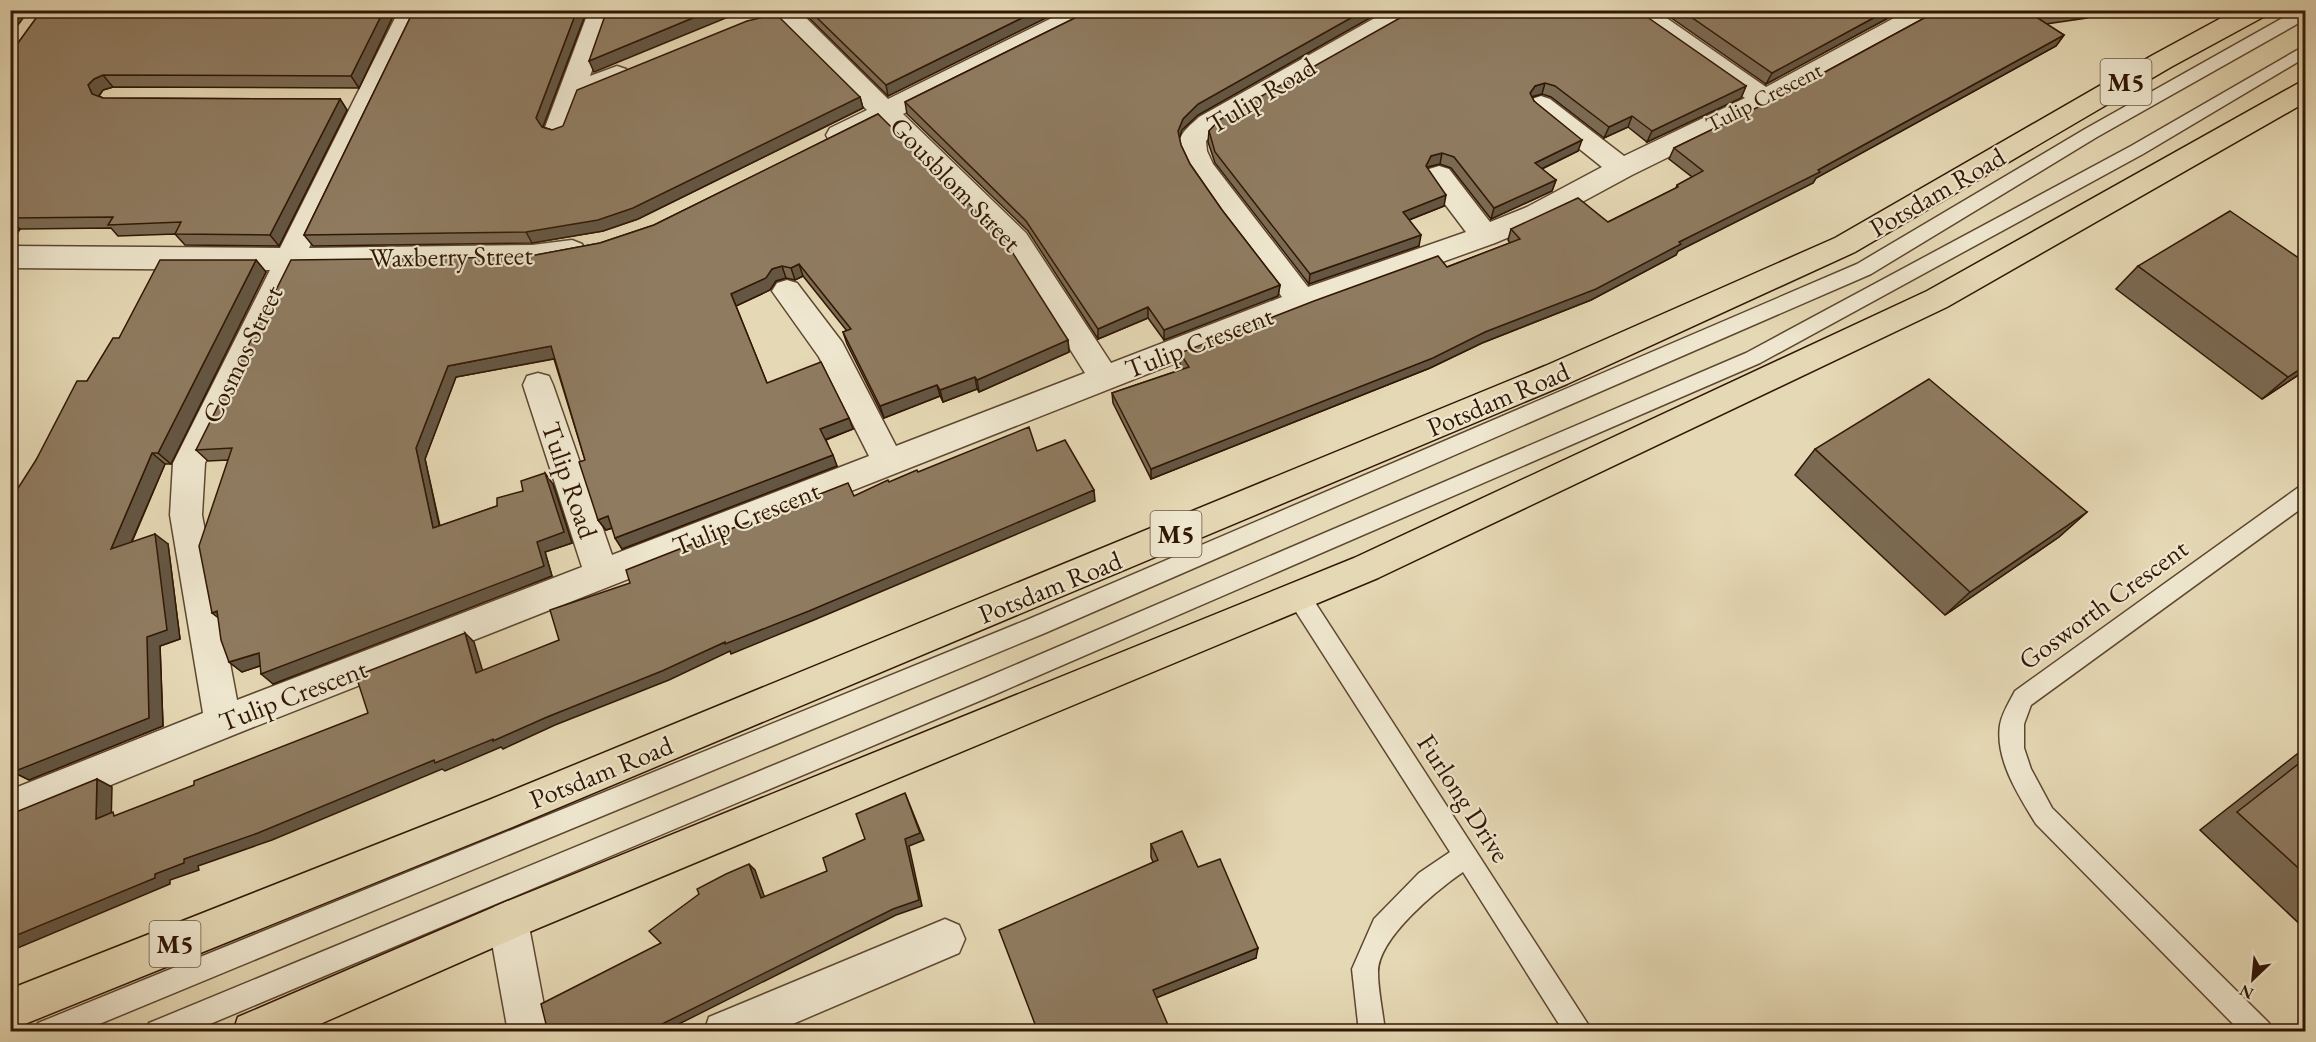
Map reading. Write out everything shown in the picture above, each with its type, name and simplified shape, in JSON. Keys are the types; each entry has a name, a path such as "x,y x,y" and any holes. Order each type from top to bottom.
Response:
{"main road":[{"name":"Potsdam Road","path":"10,1010 541,797 1556,375 1845,245 2162,61 2256,10"},
{"path":"253,1032 508,921 1377,563 1937,300 2306,90"}],"street":[{"name":"Cosmos Street","path":"224,722 186,515 189,463 289,259 357,99 412,10"},
{"path":"557,130 602,10"},
{"name":"Tulip Road","path":"1302,301 1201,168 1193,151 1193,139 1208,123 1409,10"},
{"path":"1637,10 1765,99"},
{"path":"821,144 1078,13"},
{"name":"Gousblom Street","path":"778,14 886,112 1016,240 1105,378"},
{"name":"Tulip Crescent","path":"10,807 1302,301 1485,236 1537,214 1622,168 1765,99 1906,14"},
{"path":"570,95 634,68"},
{"path":"1541,105 1622,168"},
{"path":"1439,176 1485,236"},
{"name":"Waxberry Street","path":"10,257 289,259 532,256 595,245"},
{"path":"787,291 831,350 888,462"},
{"name":"Tulip Road","path":"538,385 602,575"},
{"path":"508,921 529,1032"},
{"path":"724,1032 945,939"}],"lane":[{"path":"47,1032 1037,626 1864,269 2091,133 2306,12"},
{"path":"158,1032 988,687 1753,358 2137,150 2306,50"},
{"name":"Gosworth Crescent","path":"2260,1032 2044,816 2021,774 2014,755 2012,724 2023,698 2306,493"},
{"name":"Furlong Drive","path":"1299,597 1580,1032"},
{"path":"1372,1032 1365,969 1383,928 1428,882 1466,855"}],"building":[{"path":"42,10 384,10 351,76 103,75 88,85 92,94 103,98 340,99 270,235 175,234 181,222 108,225 113,217 10,218 10,54"},
{"path":"414,10 577,10 536,118 542,127 552,130 563,126 577,90 747,21 776,14 860,97 633,208 598,220 526,232 304,235"},
{"path":"607,10 712,10 589,61"},
{"path":"809,10 1038,10 886,85"},
{"path":"1091,10 1365,10 1198,104 1183,119 1178,131 1181,145 1190,164 1280,285 1164,330 1148,307 1098,329 1026,221 905,102"},
{"path":"1414,10 1637,10 1746,86 1652,131 1632,116 1609,127 1555,86 1545,83 1535,86 1530,93 1534,101 1582,140 1535,163 1556,180 1494,208 1454,157 1442,153 1431,156 1426,166 1446,195 1403,212 1421,235 1310,274 1215,152 1209,131 1219,120"},
{"path":"1681,10 1888,10 1772,73"},
{"path":"1939,10 2067,10 2033,15 2064,35 1818,170 1820,172 1679,242 1681,244 1596,289 1485,332 1433,358 1151,469 1112,393 1189,367 1180,353 1438,256 1447,267 1520,239 1511,229 1578,198 1608,222 1678,187 1677,185 1703,171 1674,148 1781,96"},
{"path":"878,114 1002,236 1068,340 977,380 975,377 940,390 937,385 880,406 843,332 851,329 799,264 791,268 782,266 772,269 766,278 731,294 767,383 821,362 849,418 820,429 833,455 615,538 608,516 598,520 579,462 585,460 551,346 448,366 416,448 433,528 497,506 497,498 523,491 521,481 545,473 564,532 537,542 544,566 261,674 259,653 229,662 221,640 217,611 212,613 199,546 232,448 196,450 291,260 525,257 600,243 654,225"},
{"path":"2230,211 2306,263 2306,365 2288,377 2138,266"},
{"path":"160,260 256,260 158,453 152,453 111,549 155,534 167,630 147,637 149,718 13,772 12,748 10,748 10,555 14,538 13,496 36,460 77,381 87,381 113,338 119,338"},
{"path":"1929,379 2087,512 1970,592 1815,449"},
{"path":"1029,427 1037,451 1065,440 1094,490 809,611 725,644 725,642 662,671 493,741 493,739 435,763 434,760 258,833 184,859 184,863 155,874 155,878 10,938 10,822 16,820 16,812 97,779 96,819 113,812 114,816 194,785 194,781 368,713 356,676 465,633 476,673 559,640 550,610 630,583 626,570 848,483 854,496 888,480 889,482 917,470 918,472"},
{"path":"2306,758 2306,875 2237,812"},
{"path":"905,793 920,833 905,839 919,900 893,909 646,1032 548,1032 541,1004 661,943 649,931 699,894 697,889 749,864 761,898 827,871 823,858 865,839 856,814"},
{"path":"1182,831 1198,867 1220,859 1258,948 1153,990 1171,1032 1038,1032 999,930 1158,860 1151,844"}]}
